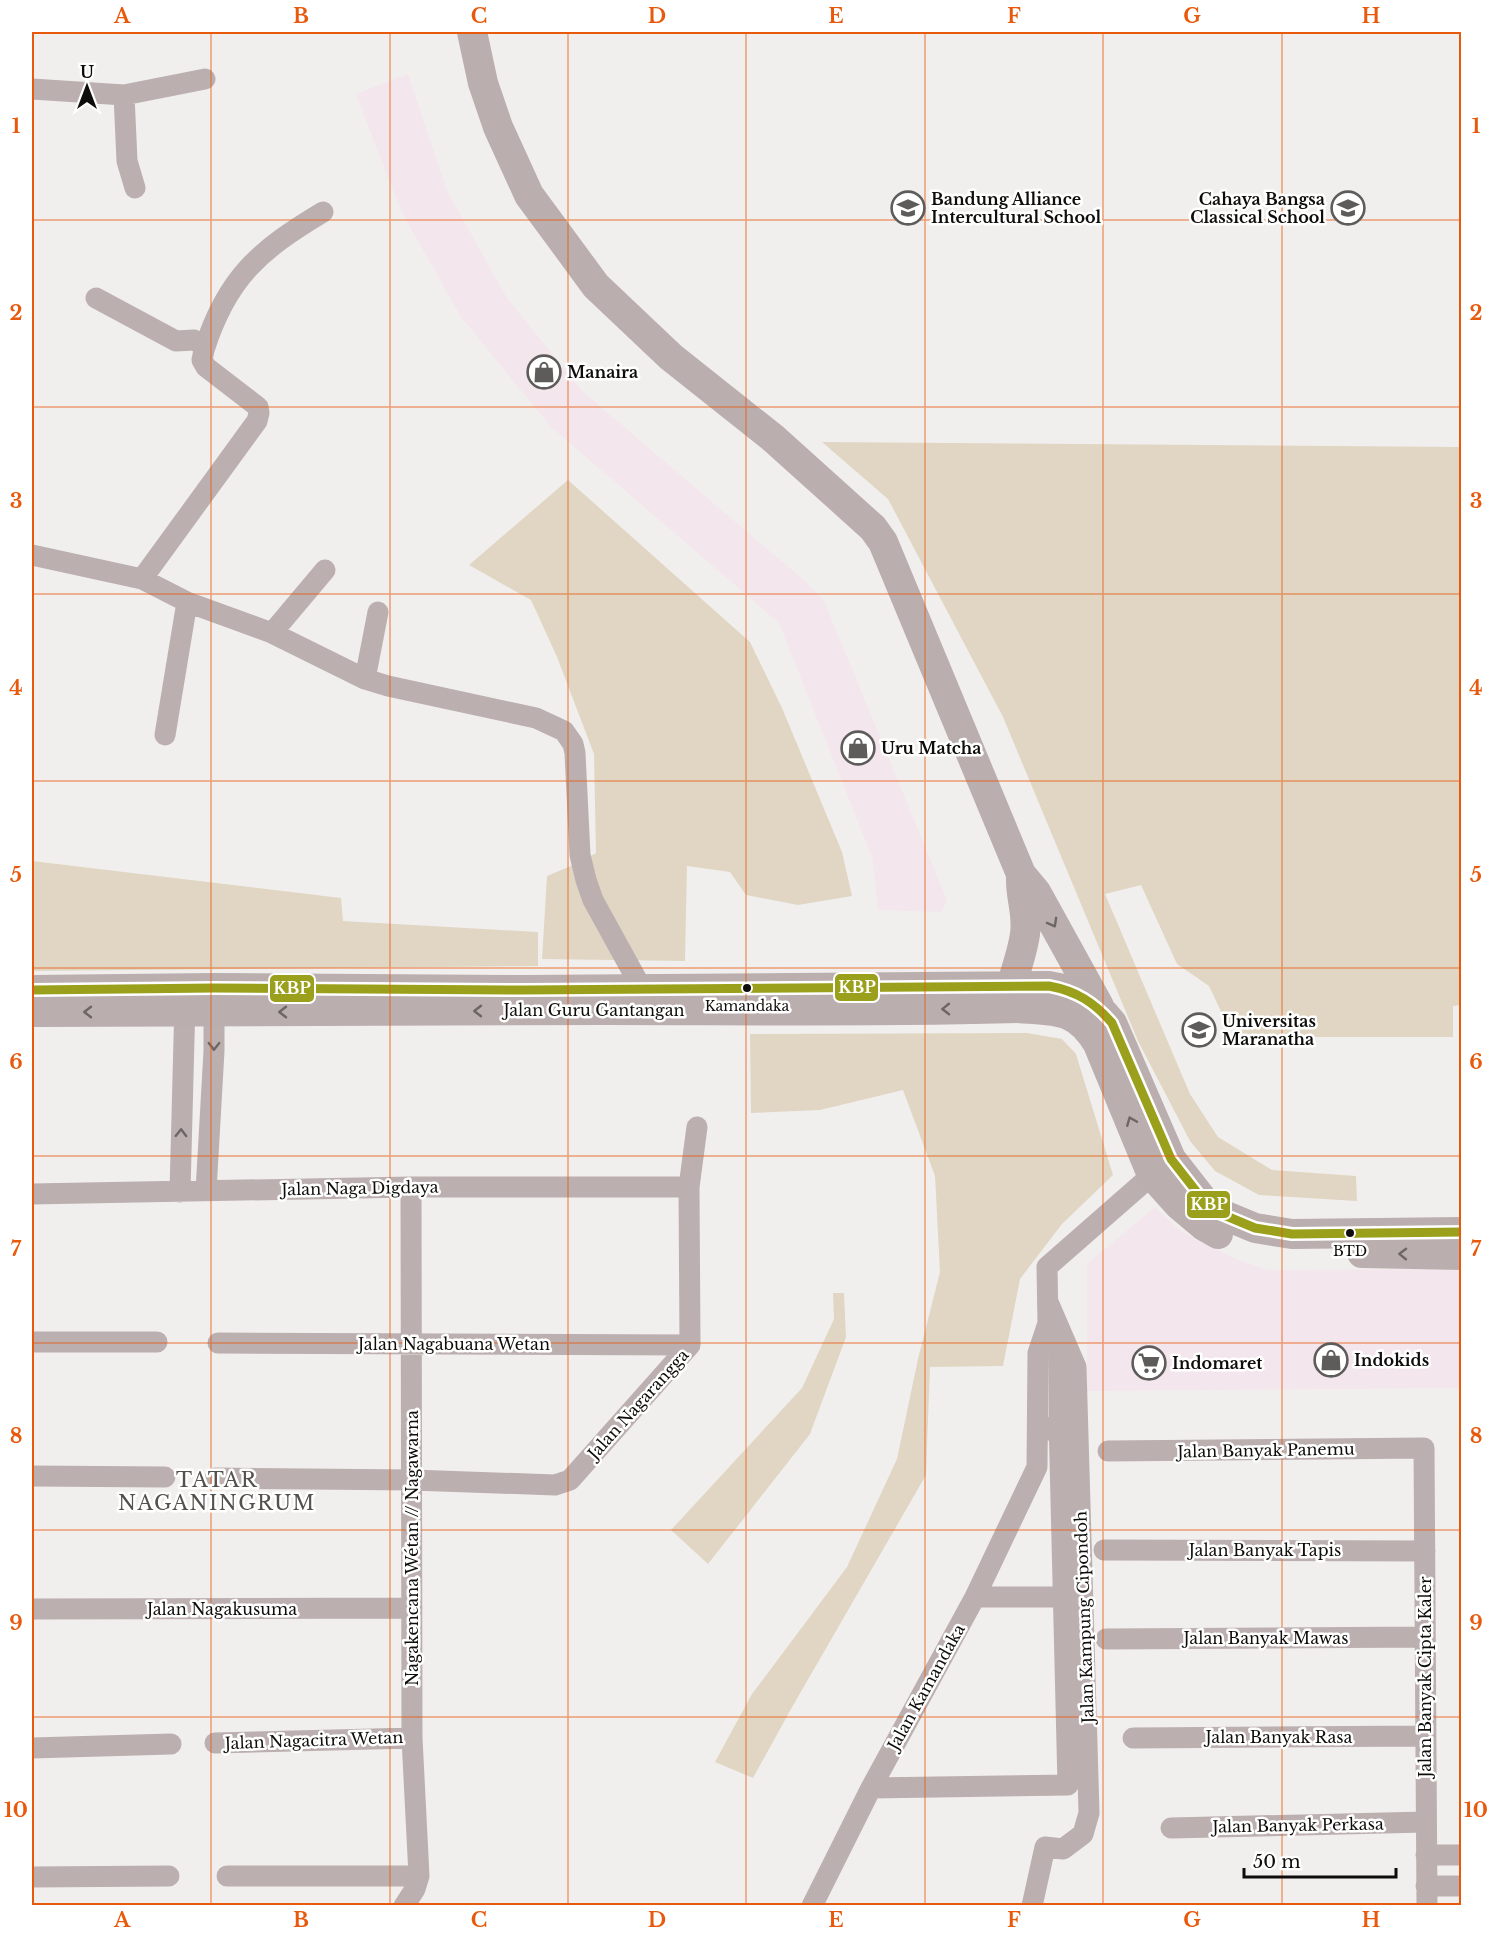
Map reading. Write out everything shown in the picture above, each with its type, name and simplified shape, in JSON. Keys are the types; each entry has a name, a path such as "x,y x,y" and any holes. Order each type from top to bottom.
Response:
{"street":[{"path":"472,32 483,83 498,127 529,195 596,286 671,357 773,438 873,528 883,542 1022,874 1036,892 1101,1009"},
{"path":"32,89 124,95 205,79"},
{"path":"124,95 127,161 135,188"},
{"path":"142,579 257,421 258,407 206,367 202,360 210,328 239,277 261,254 323,212"},
{"path":"96,298 176,341 194,340 201,344 204,350"},
{"path":"32,555 142,579 187,602 272,633 365,679 536,718 564,731 573,744 575,753 580,855 586,880 593,900 642,989"},
{"path":"272,633 326,570"},
{"path":"165,735 187,602"},
{"path":"365,679 378,612"},
{"path":"1008,997 1025,934 1026,916 1020,888 1022,874"},
{"name":"Jalan Guru Gantangan","path":"32,990 199,1000 797,1012 1008,997 1049,986 1066,988 1087,997 1112,1023 1121,1041 1161,1168 1219,1213 1255,1228 1292,1234 1461,1232"},
{"name":"Jalan Guru Gantangan","path":"32,1012 199,1000 642,989 1008,997 1080,1020 1090,1031 1179,1205 1204,1226 1222,1236 1278,1252 1461,1255"},
{"path":"199,1000 214,1051 206,1191"},
{"path":"180,1192 199,1000"},
{"name":"Jalan Nagarangga","path":"215,1478 412,1480 555,1485 570,1480 690,1345 689,1186 697,1127"},
{"name":"Jalan Kamandaka","path":"1037,1467 1038,1353 1048,1323 1047,1267 1161,1168"},
{"name":"Jalan Naga Digdaya","path":"32,1194 411,1186 689,1186"},
{"name":"Nagakencana Wétan // Nagawarna","path":"404,1905 415,1889 419,1876 412,1738 411,1186"},
{"name":"Jalan Kampung Cipondoh","path":"1032,1905 1045,1846 1063,1849 1083,1834 1089,1814 1076,1367 1048,1302"},
{"name":"Jalan Kamandaka","path":"812,1905 871,1788 975,1598 1059,1419 1059,1353 1048,1323"},
{"path":"32,1342 157,1342"},
{"name":"Jalan Nagabuana Wetan","path":"219,1343 690,1345"},
{"path":"871,1788 1068,1785 1059,1419"},
{"name":"Jalan Banyak Panemu","path":"1108,1451 1424,1448"},
{"name":"Jalan Banyak Cipta Kaler","path":"1424,1448 1427,1896"},
{"path":"32,1476 165,1477"},
{"name":"Jalan Banyak Tapis","path":"1104,1550 1425,1551"},
{"path":"975,1598 1064,1597"},
{"name":"Jalan Nagakusuma","path":"32,1609 412,1608"},
{"name":"Jalan Banyak Mawas","path":"1106,1639 1425,1637"},
{"name":"Jalan Banyak Rasa","path":"1133,1738 1426,1736"},
{"name":"Jalan Nagacitra Wetan","path":"215,1743 412,1738"},
{"path":"32,1748 171,1744"},
{"name":"Jalan Banyak Perkasa","path":"1170,1828 1426,1822"},
{"path":"1426,1855 1461,1855"},
{"path":"32,1877 169,1876"},
{"path":"226,1876 419,1876"},
{"path":"1427,1896 1461,1886"}],"shaded area":[{"path":"408,74 448,193 507,298 582,391 806,582 824,601 947,900 941,912 878,910 872,857 779,623 551,427 461,317 401,211 356,94"},
{"path":"822,442 1461,447 1462,1005 1453,1006 1453,1037 1245,1037 1225,1020 1209,986 1177,964 1141,885 1105,894 1190,1094 1218,1137 1272,1170 1356,1176 1357,1201 1259,1195 1215,1171 1190,1141 1138,1041 1003,717 888,499"},
{"path":"568,480 750,642 782,708 842,852 852,896 798,905 746,895 730,872 687,866 685,961 542,959 547,876 596,853 594,754 557,657 531,600 469,565"},
{"path":"32,861 341,898 343,921 538,932 538,966 32,971"},
{"path":"1027,1033 1062,1039 1076,1054 1113,1175 1062,1224 1020,1279 1003,1366 930,1367 926,1475 753,1778 715,1762 752,1694 847,1567 897,1459 918,1359 940,1272 935,1176 903,1090 820,1110 751,1113 750,1034"},
{"path":"1155,1207 1179,1230 1236,1259 1268,1270 1461,1269 1461,1388 1087,1391 1087,1264"},
{"path":"833,1293 844,1293 846,1337 810,1434 708,1564 671,1530 802,1388 834,1319"}],"transit line":[{"name":"KBP","path":"32,990 214,988 524,990 1049,986 1068,991 1084,999 1112,1023 1171,1159 1203,1200 1219,1213 1255,1228 1292,1234 1462,1232"}],"place":[{"name":"Bandung Alliance Intercultural School","path":"908,208"},
{"name":"Cahaya Bangsa Classical School","path":"1348,208"},
{"name":"Manaira","path":"544,372"},
{"name":"Uru Matcha","path":"858,748"},
{"name":"Kamandaka","path":"747,988"},
{"name":"Universitas Maranatha","path":"1199,1030"},
{"name":"BTD","path":"1350,1233"},
{"name":"Indokids","path":"1331,1360"},
{"name":"Indomaret","path":"1149,1363"}],"district":[{"name":"TATAR NAGANINGRUM","path":"217,1492"}]}
